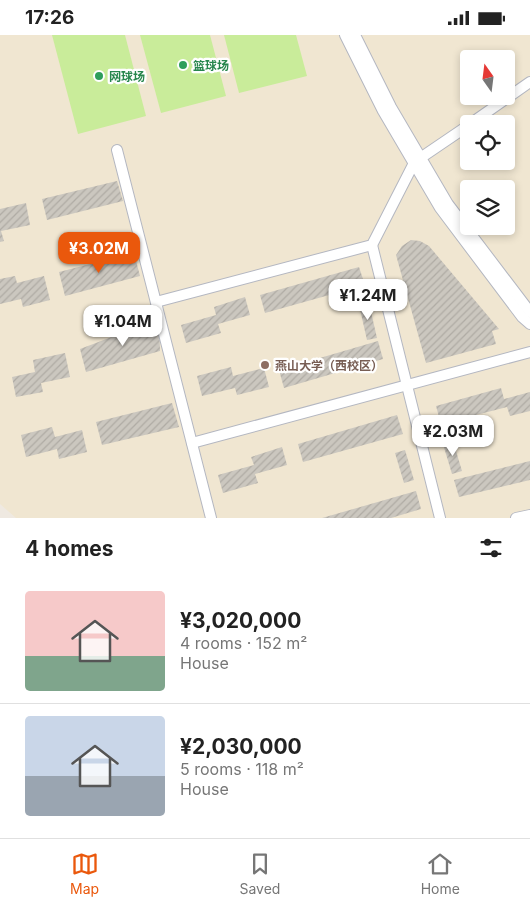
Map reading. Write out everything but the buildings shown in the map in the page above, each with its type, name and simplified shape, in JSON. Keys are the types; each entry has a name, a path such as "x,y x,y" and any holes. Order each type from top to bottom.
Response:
{"street":[{"path":"345,35 383,111 418,158 448,204 530,312"},
{"path":"355,35 418,158 440,208 530,325"},
{"path":"483,115 530,82"},
{"path":"440,518 372,245 418,158 460,131"},
{"path":"117,149 211,518"},
{"path":"156,302 372,245"},
{"path":"192,443 530,352"},
{"path":"516,518 530,515"}],"shaded area":[{"name":"燕山大学（西校区）","path":"0,35 530,35 530,518 16,518 0,504"}],"green space":[{"name":"网球场","path":"52,35 125,35 146,116 78,134"},
{"name":"篮球场","path":"140,35 210,35 226,96 161,113"},
{"name":"篮球场","path":"224,35 296,35 307,76 239,93"}],"place":[{"name":"篮球场","path":"183,65"},
{"name":"网球场","path":"99,76"},
{"name":"燕山大学（西校区）","path":"265,365"}]}
